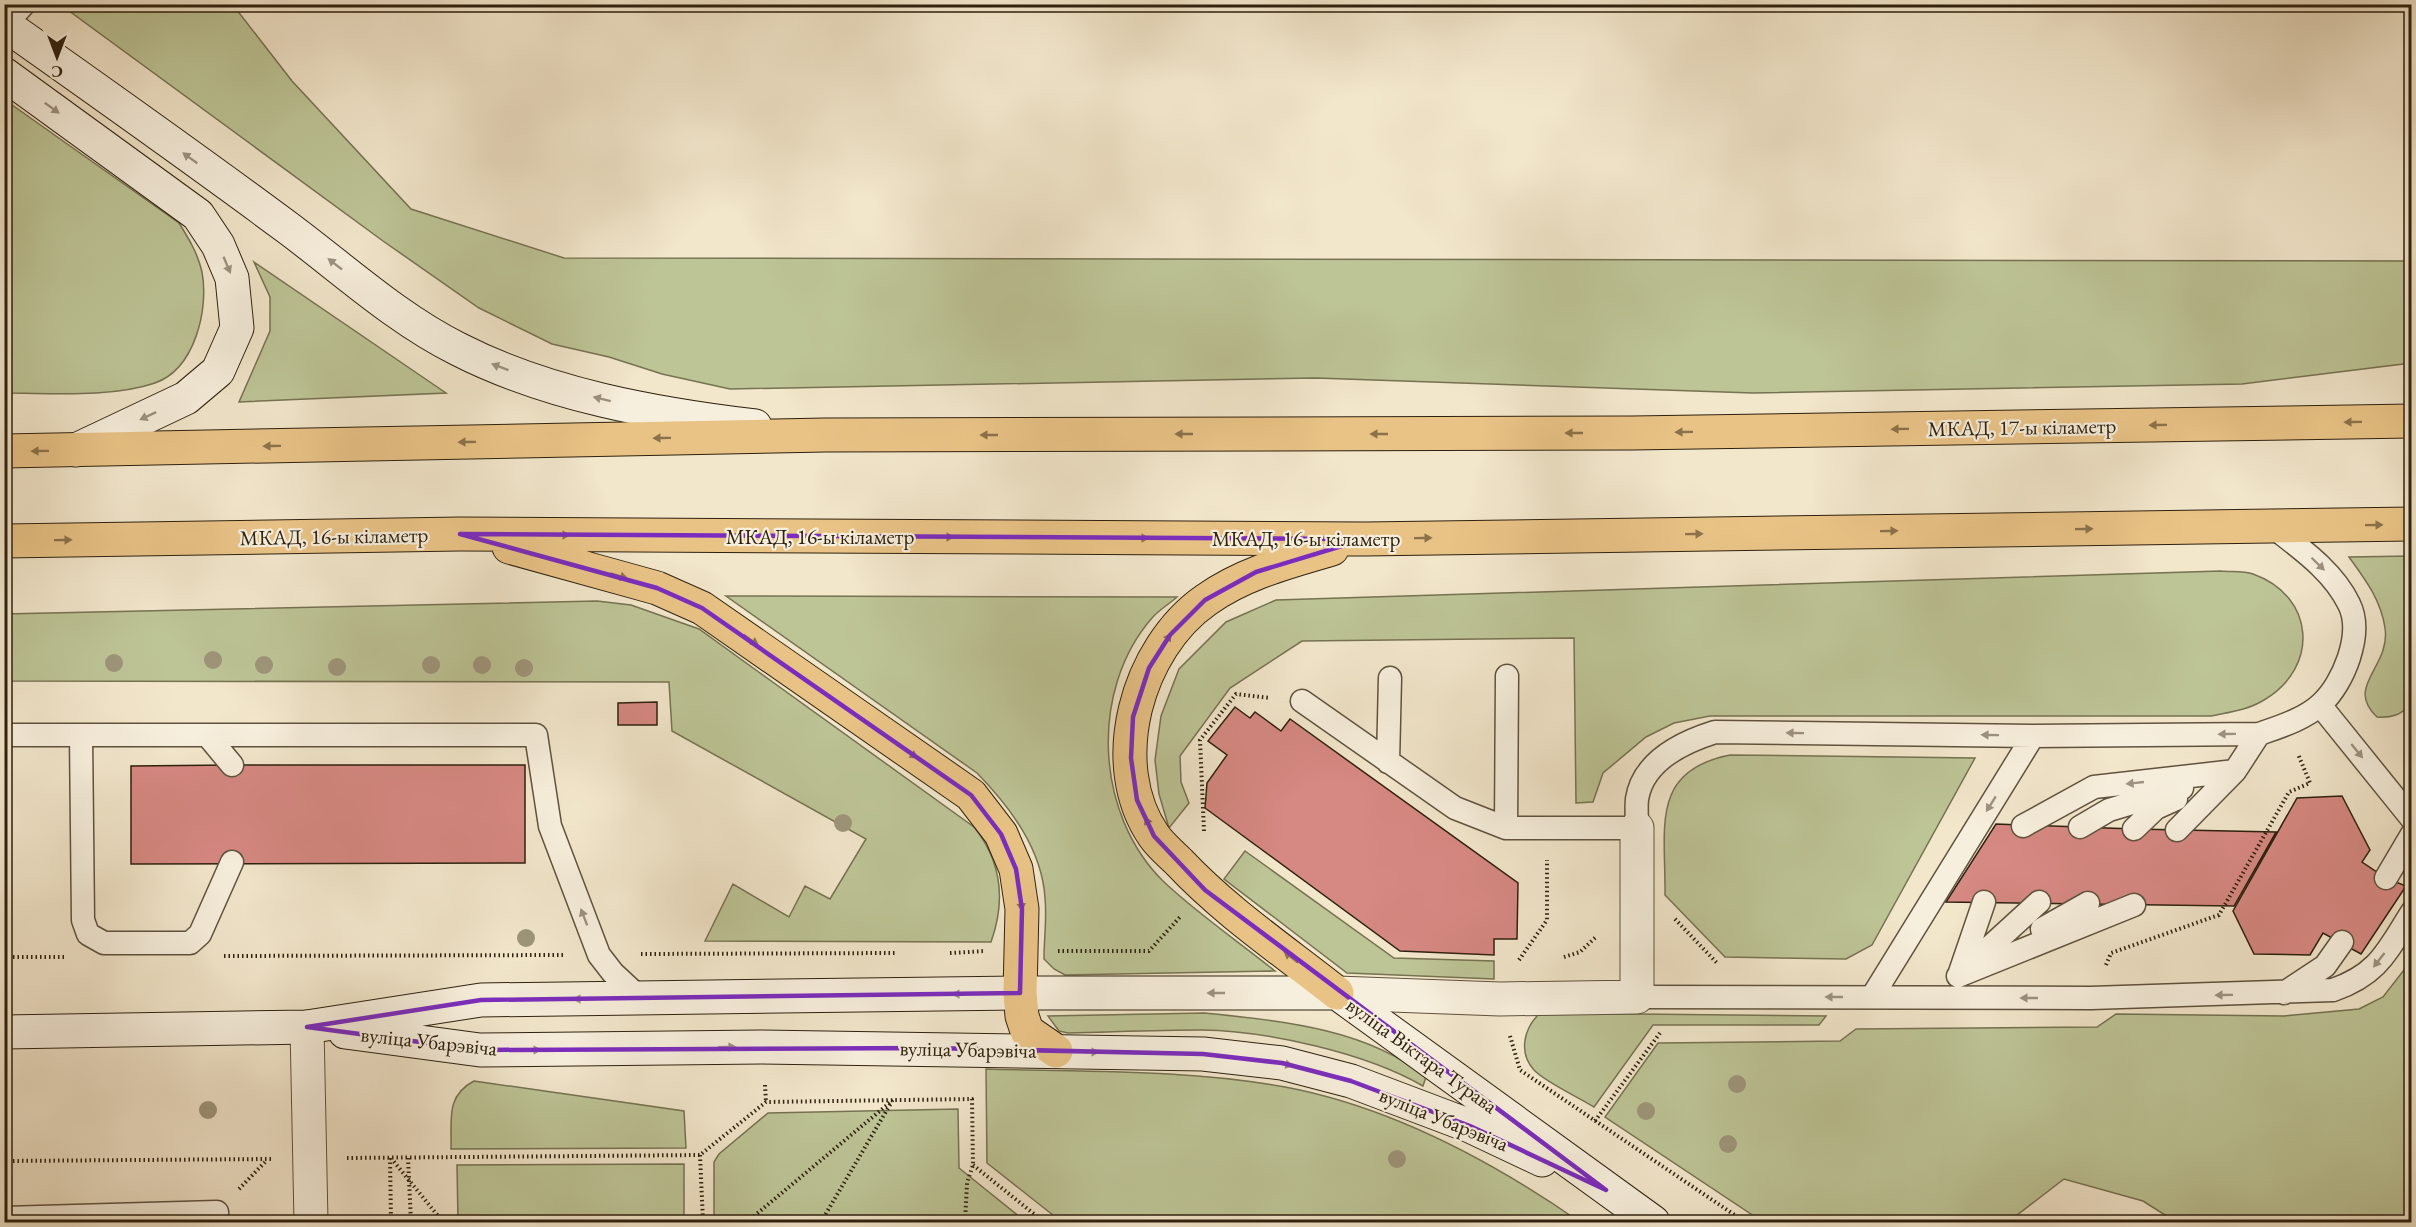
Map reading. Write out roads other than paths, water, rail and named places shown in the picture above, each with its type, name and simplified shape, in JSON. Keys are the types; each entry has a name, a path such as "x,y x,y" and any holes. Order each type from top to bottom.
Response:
{"highway":[{"name":"МКАД, 17-ы кіламетр","path":"825,435 1632,433 2412,421"},
{"path":"4,452 825,435"},
{"path":"2273,527 2412,524"},
{"name":"МКАД, 16-ы кіламетр","path":"4,541 460,534 1365,539 2273,527"},
{"path":"460,534 657,588 702,608 971,795 1001,834 1016,869 1022,909 1020,993 1022,1016 1027,1031 1056,1051"},
{"path":"1338,993 1205,890 1154,836 1137,800 1131,758 1133,717 1149,668 1170,635 1205,600 1256,572 1365,539"}],"main road":[{"path":"10,20 392,308 457,349 555,387 618,402 712,421 825,435"},
{"path":"4,74 198,214 218,245 232,278 237,328 219,371 186,398 76,450"},
{"path":"1637,828 1637,998"},
{"name":"вуліца Убарэвіча","path":"4,1032 307,1027 481,1000 1020,993 1338,993 1500,999 1637,998"},
{"name":"вуліца Віктара Турава","path":"1338,993 1653,1222"},
{"path":"307,1027 311,1222"},
{"name":"вуліца Убарэвіча","path":"307,1027 480,1050 762,1047 1056,1051 1203,1054 1282,1063 1351,1081 1470,1126 1606,1190"}],"lane":[{"path":"1302,701 1455,808 1506,828 1637,828 1637,798 1645,778 1663,756 1688,740 1715,732 2033,736 2259,734 2286,724 2320,705 2342,677 2354,644 2350,606 2322,566 2273,527"},
{"path":"1506,828 1507,676"},
{"path":"1388,762 1390,678"},
{"path":"2320,705 2412,819"},
{"path":"2177,830 2235,771 2259,734"},
{"path":"4,735 536,735 550,826 599,954 613,973 640,998"},
{"path":"81,735 83,920 88,934 104,943 190,943 200,934 232,862"},
{"path":"207,735 232,765"},
{"path":"1872,998 2033,736"},
{"path":"2023,825 2094,787 2235,771"},
{"path":"2080,827 2109,810 2235,771"},
{"path":"2134,829 2156,808 2235,771"},
{"path":"2386,878 2412,834"},
{"path":"1958,976 1984,903"},
{"path":"1928,999 1958,976 2039,903"},
{"path":"1958,976 2088,903"},
{"path":"1958,976 2134,904"},
{"path":"1637,998 1928,999 2283,993 2333,990 2357,982 2378,965 2412,912"},
{"path":"2283,993 2325,966 2342,942"},
{"path":"4,1218 217,1217"}]}
